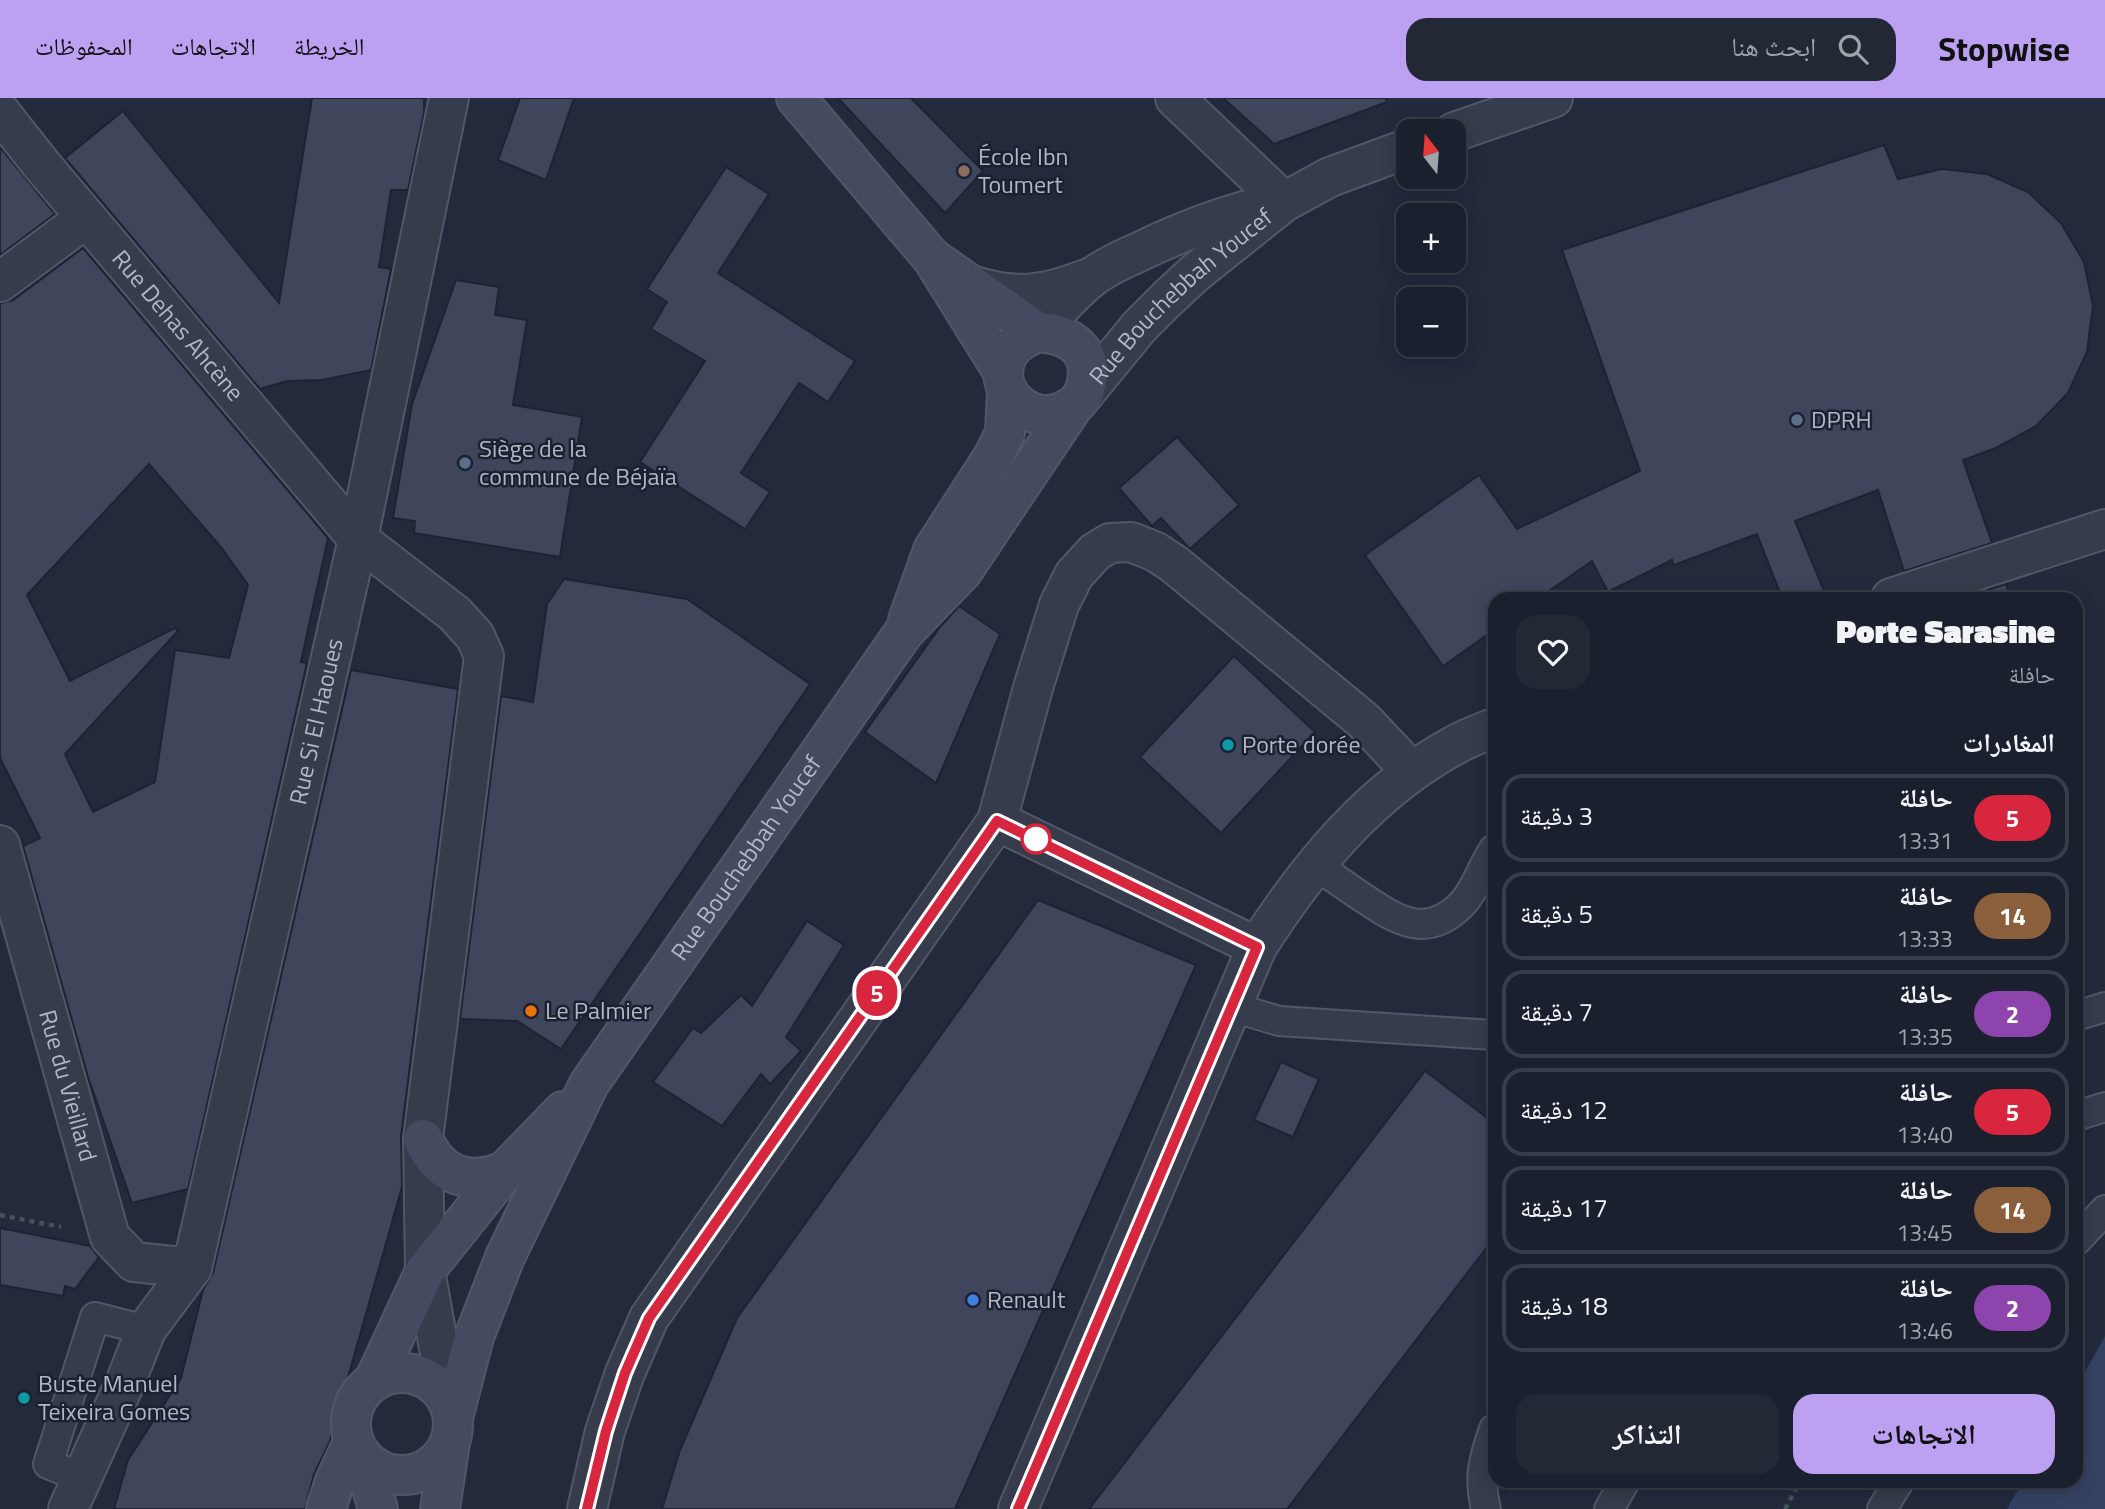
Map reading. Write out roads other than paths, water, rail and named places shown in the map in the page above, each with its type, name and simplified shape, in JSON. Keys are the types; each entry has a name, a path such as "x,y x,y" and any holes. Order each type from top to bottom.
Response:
{"main road":[{"path":"796,98 932,258 1018,406 1035,415 1054,416 1078,401 1089,375 1085,357 1074,341 1057,333 1038,332 1021,340 1008,354 1005,382"},
{"path":"932,258 1038,332"},
{"name":"Rue Bouchebbah Youcef","path":"904,632 933,550 993,457 1005,433 1005,382"},
{"name":"Rue Bouchebbah Youcef","path":"440,1509 451,1421 474,1337 505,1256 589,1084 904,632 962,572 1078,401"},
{"name":"Rue Bouchebbah Youcef","path":"374,1381 425,1271 505,1171 589,1084"},
{"path":"423,1139 430,1154 442,1167 456,1175 473,1179 505,1171"},
{"path":"358,1450 372,1466 396,1476 409,1475 434,1464 451,1421 439,1389 425,1378 408,1373 390,1374 374,1381 361,1392 352,1407 350,1425 358,1450 380,1509 409,1475"},
{"path":"326,1509 335,1481 358,1450"}],"street":[{"name":"Rue Si El Haoues","path":"75,1493 146,1331 192,1268 358,539 449,98"},
{"path":"1175,98 1284,202"},
{"path":"1466,128 1553,98"},
{"name":"Rue Dehas Ahcène","path":"0,112 86,218 358,539 455,614 475,636 484,656 423,1139 425,1271"},
{"name":"Rue Bouchebbah Youcef","path":"1078,401 1139,327 1167,299 1195,272 1284,202 1330,177 1396,153"},
{"name":"Rue Bouchebbah Youcef","path":"971,285 1004,294 1042,293 1094,275 1190,229 1231,213 1284,202"},
{"path":"0,282 86,218"},
{"name":"Rue Bouchebbah Youcef","path":"1038,332 1069,296 1094,275"},
{"path":"1910,592 2105,529"},
{"path":"587,1509 606,1431 625,1373 649,1318 997,821 1059,605 1074,575 1095,552 1110,543 1131,542 1156,552 1174,564 1364,721 1410,771"},
{"path":"1018,1509 1257,947 1286,901 1362,814 1410,771 1457,743 1488,730"},
{"path":"997,821 1257,947"},
{"name":"Rue du Vieillard","path":"0,845 110,1237 134,1262 192,1268"},
{"name":"Rue Bouchebbah Youcef","path":"425,1271 451,1421"}],"lane":[{"path":"1315,865 1400,921 1416,925 1434,923 1464,903 1488,860"},
{"path":"1232,1007 1279,1021 1488,1035"},
{"path":"2083,1014 2105,1007"},
{"path":"2083,1114 2105,1107"},
{"path":"2083,1234 2105,1210"},
{"name":"Rue Si El Haoues","path":"75,1493 48,1464 95,1317 146,1331"},
{"path":"1486,1509 1481,1491 1483,1459 1488,1445"},
{"path":"1609,1509 1621,1488"},
{"path":"1882,1509 1895,1488"}],"water":[{"path":"2105,1336 2105,1509 2007,1509 2019,1488 2083,1488 2083,1375"}],"place":[{"name":"École Ibn Toumert","path":"964,171"},
{"name":"DPRH","path":"1797,420"},
{"name":"Siège de la commune de Béjaïa","path":"465,463"},
{"name":"Porte dorée","path":"1228,745"},
{"name":"Le Palmier","path":"531,1011"},
{"name":"Renault","path":"973,1300"},
{"name":"Buste Manuel Teixeira Gomes","path":"24,1398"}]}
